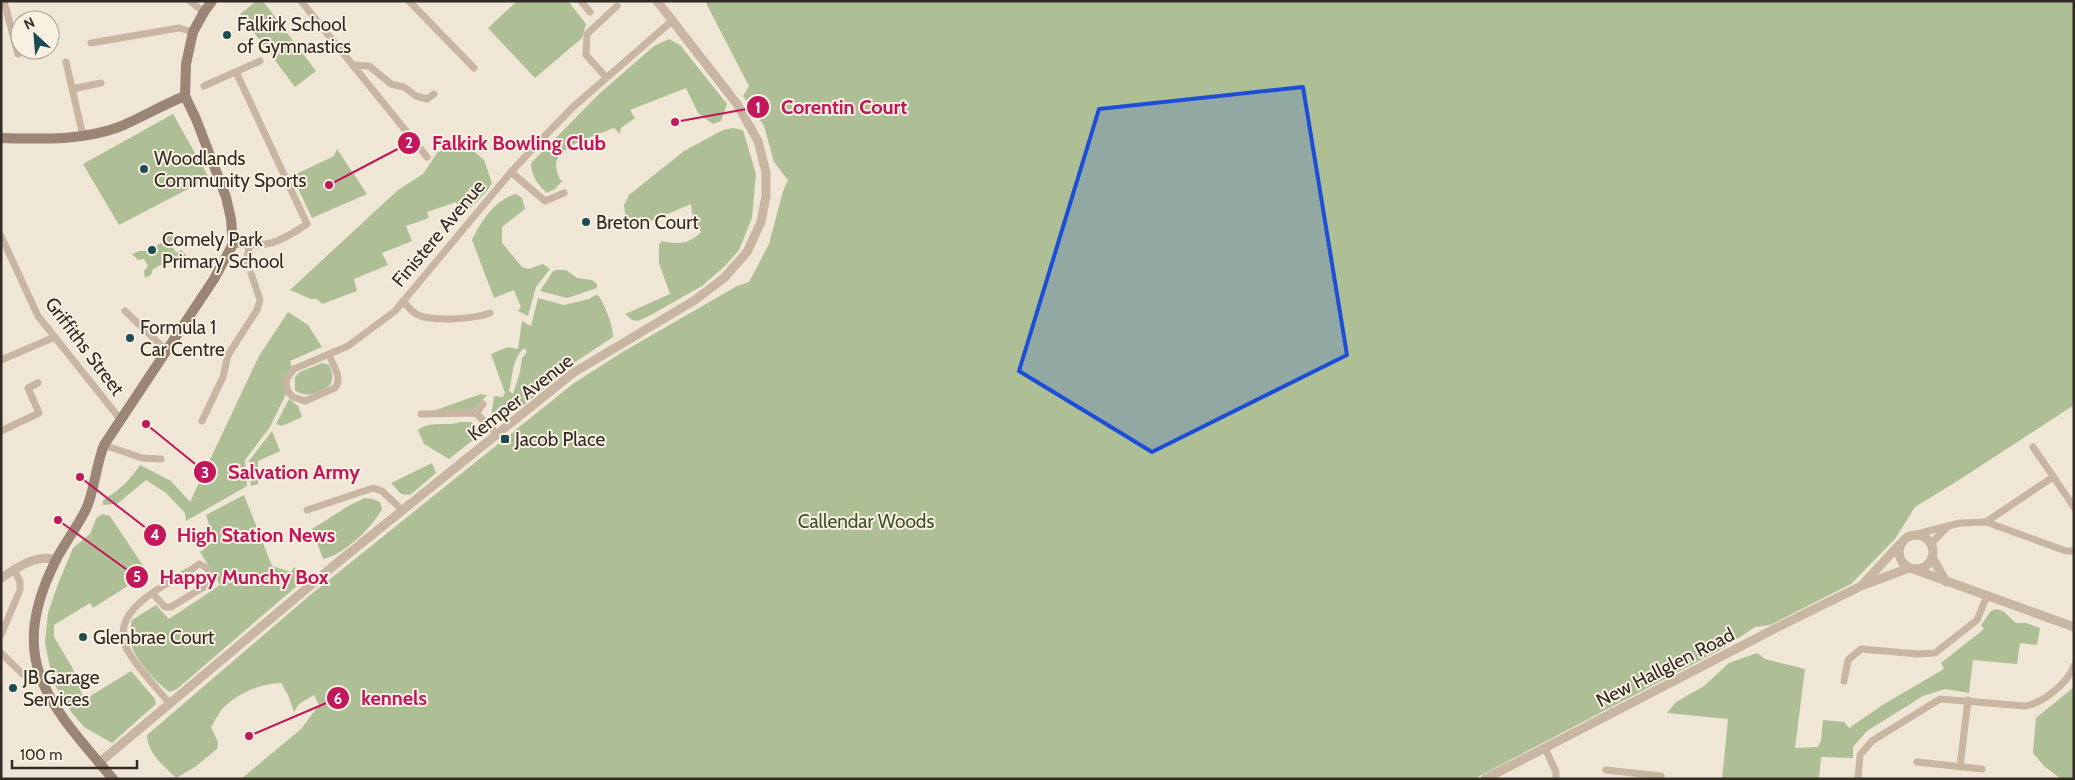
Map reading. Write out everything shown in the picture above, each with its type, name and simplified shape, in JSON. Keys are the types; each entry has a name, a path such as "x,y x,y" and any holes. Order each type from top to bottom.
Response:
{"main road":[{"path":"113,779 64,720 47,694 36,662 34,631 43,594 56,560 87,508 104,445 214,279 233,244 231,219 226,197 196,119 185,96 186,64 193,32 212,1"},
{"path":"1,138 36,139 83,136 118,127 185,96"}],"street":[{"path":"4,1 10,19"},
{"path":"190,1 204,12"},
{"path":"301,1 427,157"},
{"path":"408,1 474,68"},
{"path":"580,1 590,12"},
{"name":"Kemper Avenue","path":"99,763 402,510 573,373 711,289 735,268 756,235 764,208 766,185 764,160 758,141 745,116 657,1"},
{"path":"606,77 586,55 588,34 617,6"},
{"name":"Finistere Avenue","path":"329,355 339,379 338,385 335,388 305,401 298,400 288,393 286,385 291,372 329,355 364,335 395,311 511,172 556,124 606,77 673,20"},
{"path":"92,43 179,28 193,32"},
{"path":"204,86 260,61"},
{"path":"66,62 83,136"},
{"path":"353,65 369,66 391,84 404,87 416,96 427,99 434,94"},
{"path":"233,244 266,246 289,236 307,224 236,72"},
{"path":"72,89 101,83"},
{"path":"511,172 546,201 564,193"},
{"name":"Griffiths Street","path":"2,241 38,316 120,419"},
{"path":"246,262 250,245"},
{"path":"202,421 223,376 228,355 257,310 260,300 252,276"},
{"path":"403,301 416,314 428,318 477,318 490,314"},
{"path":"125,311 167,351"},
{"path":"1,360 55,337"},
{"path":"2,429 39,413 28,388 38,383"},
{"path":"476,413 483,404"},
{"path":"422,414 476,413 498,435"},
{"path":"104,445 135,456 161,459"},
{"path":"2033,447 2073,503"},
{"path":"1986,522 2053,477"},
{"path":"307,510 373,488 382,491 402,510"},
{"path":"2074,551 2066,551 1986,522 1960,523 1909,536 1900,544 1899,557 1911,568 2074,627"},
{"path":"1931,544 1947,526"},
{"path":"1917,534 1926,537 1931,544 1932,557 1946,582"},
{"name":"New Hallglen Road","path":"1861,586 1900,544"},
{"path":"1,578 14,569 46,557 56,560"},
{"path":"1911,568 1923,567 1932,557"},
{"path":"153,594 165,607 171,607 212,582 211,574 205,567 199,564 137,604 126,617 123,637 129,655 170,704"},
{"name":"New Hallglen Road","path":"1486,779 1780,626 1861,586 1911,568"},
{"path":"1,635 20,590 20,582 14,569"},
{"path":"1844,680 1848,660 1860,649 1918,654 1935,653 1977,620 1987,596"},
{"path":"1,653 24,677 32,681 41,681"},
{"path":"1858,779 1860,755 1872,741 1940,698 2025,706 2032,704 2066,680 2074,666"},
{"path":"1960,767 1968,700"},
{"path":"1545,748 1556,772 1556,779"},
{"path":"1917,762 1982,769"},
{"path":"1606,770 1644,777 1661,776"}],"highlighted area":[{"path":"1303,87 1347,355 1152,452 1019,371 1099,109"}],"green space":[{"path":"257,1 263,1 316,71 295,87 240,14"},
{"path":"517,1 568,1 586,24 582,38 535,78 488,28"},
{"name":"Callendar Woods","path":"705,1 2074,1 2074,405 1915,507 1895,539 1851,584 1770,625 1755,627 1724,648 1474,779 241,779 301,729 319,705 314,695 299,704 294,712 281,683 265,685 251,690 237,697 224,707 211,727 218,742 217,749 195,767 176,778 153,754 147,735 309,596 574,383 626,350 737,286 749,282 769,244 783,191 788,180 774,162 764,126 743,96 749,86"},
{"path":"669,39 680,45 727,104 721,121 713,124 698,113 686,88 630,110 635,118 621,128 620,134 614,128 571,146 558,157 556,164 557,172 560,180 563,180 555,189 547,193 536,180 532,172 531,163 600,93 654,46"},
{"name":"Woodlands Community Sports","path":"173,114 209,178 119,225 83,164"},
{"path":"733,128 743,130 756,174 752,218 739,250 726,265 702,286 649,316 638,321 632,320 625,314 670,294 659,263 659,245 662,241 673,243 688,241 701,232 693,220 691,204 639,226 624,222 624,205 629,195 684,151 723,130"},
{"path":"461,140 484,160 492,183 487,191 462,217 456,202 427,212 429,218 406,226 412,241 382,253 388,265 354,279 357,291 322,304 317,299 311,299 290,290 398,190 423,174 437,153"},
{"path":"337,149 367,194 312,218 292,176 334,156"},
{"path":"516,194 522,198 525,209 502,227 502,243 522,267 529,269 543,264 550,269 536,287 528,316 518,311 521,307 514,290 494,298 472,240 489,212 501,201"},
{"path":"172,231 176,238 170,242 176,253 182,250 186,256 178,260 172,259 153,269 151,275 145,278 144,271 148,266 144,259 138,260 132,254 146,251 163,242 166,235"},
{"path":"566,270 577,278 592,280 597,284 597,288 567,298 540,291 553,271"},
{"path":"596,295 599,296 610,321 613,337 574,363 518,410 499,419 491,416 494,396 503,397 505,393 491,354 508,347 518,349 522,321 531,326 538,298 564,305 589,299","holes":["524,348 527,352 522,358 513,394 509,391 515,362"]},
{"path":"288,312 308,325 322,347 290,361 292,367 283,385 286,394 270,427 245,460 247,486 186,521 185,513 166,493 146,480 117,504 103,505 103,500 124,485 140,465 171,481 190,502 259,356"},
{"path":"322,363 329,365 331,370 332,378 330,385 312,394 303,394 295,390 295,377 300,372"},
{"path":"481,394 487,395 472,411 433,411"},
{"path":"289,399 298,406 302,417 282,426 276,424"},
{"path":"471,422 478,427 480,432 477,437 449,459 424,444 418,430 433,424"},
{"path":"272,431 280,451 258,461 258,484 251,486 249,461"},
{"path":"432,463 436,473 410,495 401,494 391,483"},
{"path":"244,495 272,566 291,572 294,567 304,574 305,579 177,689 170,692 147,670 133,650 130,635 132,620 156,605 169,619 220,585 200,552 214,541 206,515"},
{"path":"365,498 380,502 382,509 356,540 339,552 323,559 312,529 350,505"},
{"path":"103,514 110,516 148,573 93,608 90,603 54,625 54,637 72,667 83,697 87,698 131,671 155,699 156,704 112,743 84,727 72,713 53,682 45,643 48,613 73,548 90,534 97,517"},
{"path":"1996,609 2003,611 2016,623 2026,623 2040,628 2037,645 2020,643 2017,664 1973,660 1969,693 1945,689 1923,696 1867,731 1853,747 1853,758 1821,757 1819,779 1722,779 1728,719 1667,713 1676,702 1704,686 1729,663 1757,653 1765,659 1805,669 1795,748 1818,747 1821,740 1823,720 1844,722 1849,728 1884,704 1944,669 1941,663 1984,629 1981,625 1991,611"},
{"path":"2074,687 2074,779 2061,779 2044,766 2033,753 2036,718"}],"tunnel":[{"path":"246,261 252,276"}],"place":[{"name":"Falkirk School of Gymnastics","path":"227,35"},
{"name":"Corentin Court","path":"675,122"},
{"name":"Woodlands Community Sports","path":"144,169"},
{"name":"Falkirk Bowling Club","path":"329,185"},
{"name":"Breton Court","path":"586,222"},
{"name":"Comely Park Primary School","path":"152,250"},
{"name":"Formula 1 Car Centre","path":"130,338"},
{"name":"Salvation Army","path":"146,424"},
{"name":"Jacob Place","path":"505,439"},
{"name":"High Station News","path":"80,477"},
{"name":"Happy Munchy Box","path":"58,520"},
{"name":"Glenbrae Court","path":"83,637"},
{"name":"JB Garage Services","path":"13,688"},
{"name":"kennels","path":"249,736"}]}
